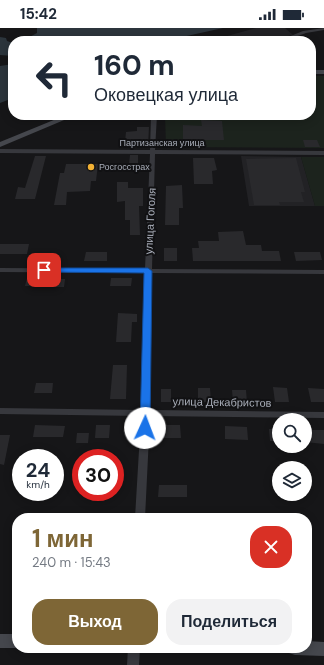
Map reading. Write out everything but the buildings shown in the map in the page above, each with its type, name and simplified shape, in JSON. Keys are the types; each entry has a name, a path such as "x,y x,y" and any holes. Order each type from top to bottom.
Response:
{"street":[{"path":"294,36 305,32 324,29"},
{"path":"0,145 60,120"},
{"name":"улица Гоголя","path":"140,513 146,412 148,271 154,152 154,120"},
{"name":"Партизанская улица","path":"0,151 324,154"},
{"path":"0,270 324,272"},
{"name":"улица Декабристов","path":"0,411 324,415"},
{"path":"0,641 12,641"},
{"path":"312,649 324,649"},
{"path":"133,665 134,653"}],"shaded area":[{"path":"37,28 223,28 187,36 31,36 37,33"},
{"path":"256,28 285,28 293,35 288,36 227,36"},
{"path":"0,37 6,38 8,41 8,56 0,55"},
{"path":"8,65 8,100 0,103 0,66"},
{"path":"316,76 324,76 324,148 166,147 165,120 316,120"},
{"path":"241,156 301,157 315,206 249,206"},
{"path":"301,157 324,157 324,206 315,206"}],"place":[{"name":"Росгосстрах","path":"91,167"}],"route":[{"path":"44,270 148,271 145,428"}]}
